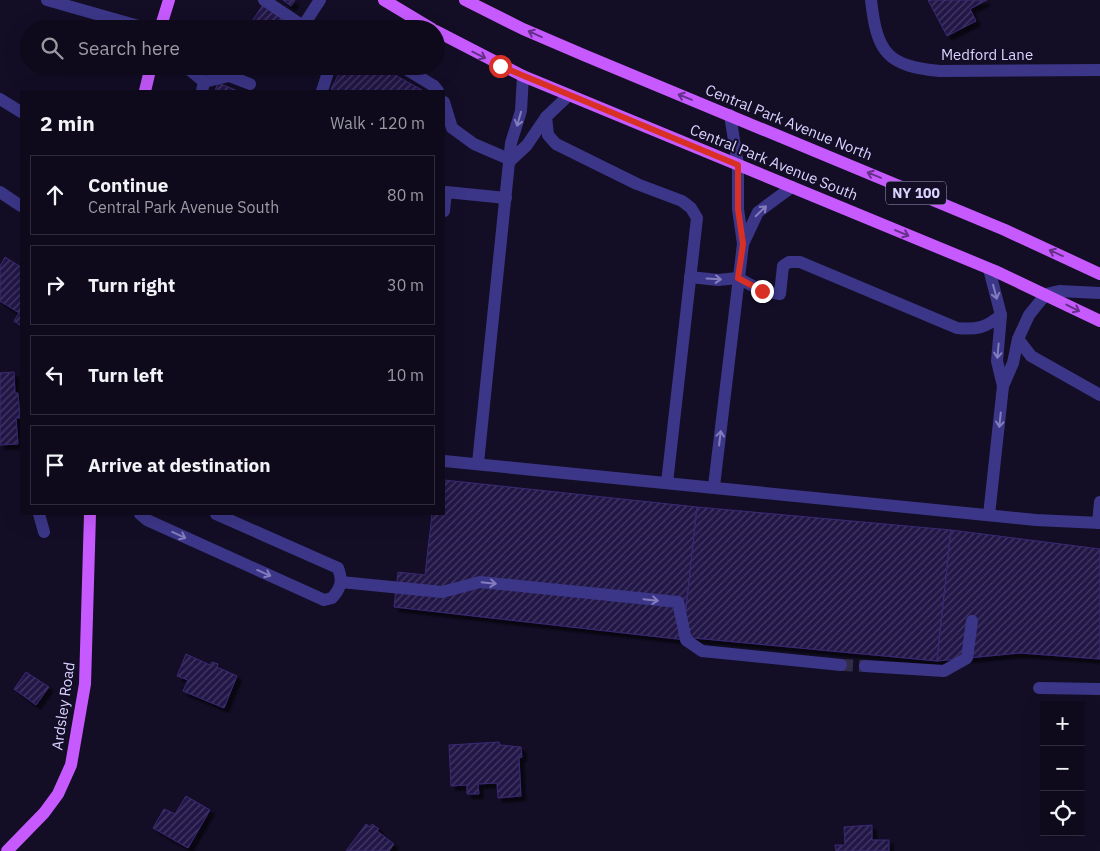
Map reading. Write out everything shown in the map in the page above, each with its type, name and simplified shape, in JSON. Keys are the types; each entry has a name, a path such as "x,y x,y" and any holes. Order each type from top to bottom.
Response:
{"main road":[{"path":"163,20 169,0"},
{"path":"384,0 417,20"},
{"name":"Central Park Avenue North","path":"466,0 541,37 997,226 1100,274"},
{"name":"Central Park Avenue South","path":"445,37 523,76 989,269 1046,294 1100,321"},
{"path":"145,90 149,75"},
{"name":"Ardsley Road","path":"7,851 44,814 58,794 71,765 85,684 90,515"}],"street":[{"path":"47,0 117,20"},
{"path":"264,0 294,20"},
{"path":"307,20 320,0"},
{"name":"Medford Lane","path":"872,0 874,19 881,47 895,60 914,68 940,70 1100,70"},
{"path":"194,75 202,87 229,76 250,84"},
{"path":"322,90 327,75"},
{"path":"415,75 437,90"},
{"path":"478,464 511,160 511,143 521,111 523,76"},
{"path":"511,160 527,146 546,117 570,95"},
{"path":"0,99 20,111"},
{"path":"445,109 448,129 474,144 511,160"},
{"path":"714,486 743,244 738,209 738,165 730,115"},
{"path":"546,117 548,135 556,144 576,155 682,201 691,208 697,218 667,483"},
{"path":"743,244 758,212 792,187"},
{"path":"0,192 20,205"},
{"path":"445,192 506,198"},
{"path":"690,277 718,280 738,278 762,291 780,294 783,266 789,262 800,262 956,328 981,328 990,325 1001,315"},
{"path":"989,269 1001,315 997,361 1003,386"},
{"path":"989,515 1003,386 1013,363 1018,339 1029,315 1046,294 1059,291 1100,293"},
{"path":"1018,339 1030,356 1100,396"},
{"path":"445,461 714,486 989,515 1099,523 1100,502"},
{"path":"39,515 44,532"},
{"path":"141,515 147,520 324,600 332,598 340,590 341,582 338,568 218,515"},
{"path":"341,582 442,592 480,582 678,602 686,640 702,651 841,664"},
{"path":"865,666 944,671 967,658 972,621"},
{"path":"1039,688 1100,689"}],"building":[{"path":"283,0 295,0 291,6"},
{"path":"928,0 987,0 970,9 976,21 947,36"},
{"path":"264,3 290,20 253,20"},
{"path":"338,75 395,75 422,90 334,90 331,89"},
{"path":"218,83 236,90 215,90"},
{"path":"5,257 20,266 20,325 14,321 19,313 0,301 0,266"},
{"path":"14,372 15,393 18,393 20,418 16,418 18,444 0,445 0,373"},
{"path":"445,480 697,507 683,637 686,640 394,607 398,572 425,575 432,515 445,515"},
{"path":"697,507 951,530 937,661 683,637"},
{"path":"951,530 1100,549 1100,659 1020,653 937,661"},
{"path":"186,654 210,665 212,662 218,664 217,667 237,676 224,708 183,691 188,680 177,676"},
{"path":"26,672 49,687 36,705 14,689"},
{"path":"499,742 500,745 521,747 522,757 519,758 521,796 498,798 497,783 478,784 479,794 467,794 467,785 451,786 449,745"},
{"path":"186,796 210,810 188,848 153,828 164,809 175,814"},
{"path":"366,824 370,827 372,824 379,829 377,831 394,844 389,851 346,851"},
{"path":"872,825 872,840 889,840 889,851 836,851 835,845 845,845 844,827"}],"tunnel":[{"path":"841,665 865,666"}],"route":[{"path":"500,66 738,165 738,209 743,244 738,278 762,291"}]}
